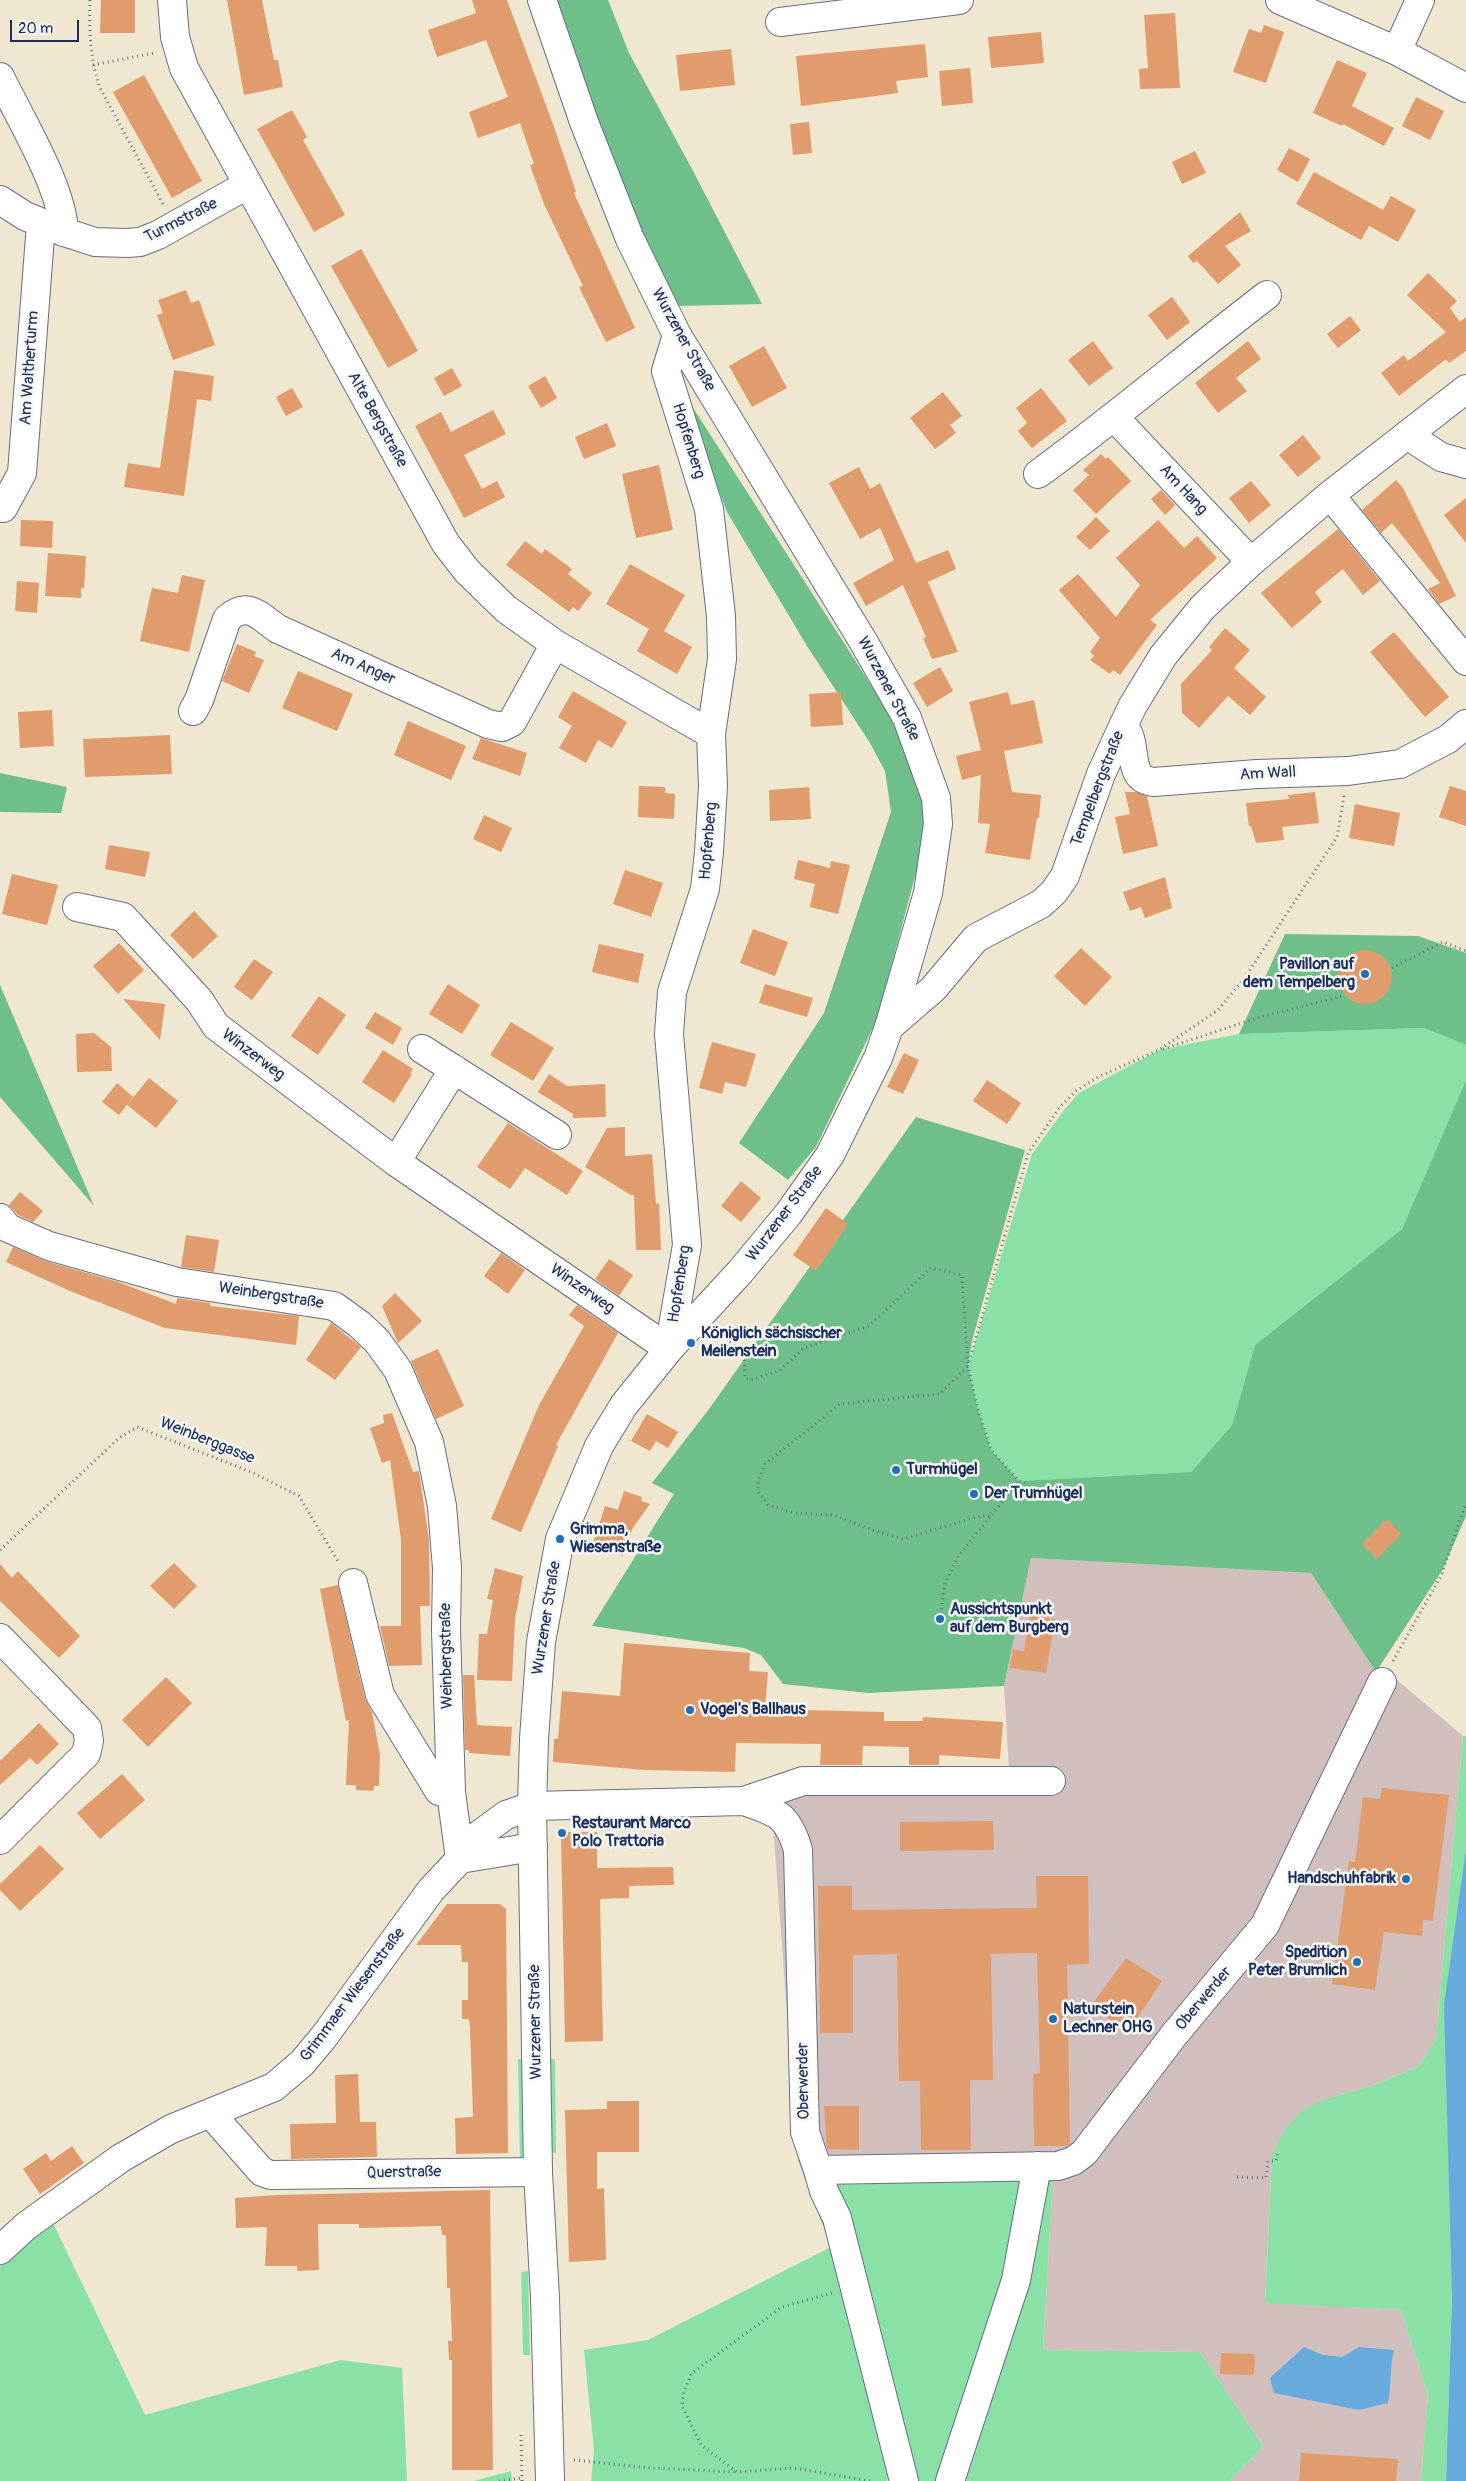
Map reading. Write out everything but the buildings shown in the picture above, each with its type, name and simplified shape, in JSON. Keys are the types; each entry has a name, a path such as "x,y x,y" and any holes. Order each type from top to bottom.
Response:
{"street":[{"name":"Alte Bergstraße","path":"172,0 175,37 184,68 446,544 467,571 506,609 556,644 711,734"},
{"name":"Wurzener Straße","path":"542,0 584,122 630,239 677,335 863,641 907,718 936,798 938,824 933,869 916,939 889,1027 878,1058 830,1155 789,1213 740,1272 669,1349 624,1404 599,1446 560,1539 541,1642 535,1720 532,1806 538,2172 545,2298 550,2481"},
{"path":"780,22 959,0"},
{"path":"1280,0 1397,51 1466,88"},
{"path":"1397,51 1420,0"},
{"name":"Am Waltherturm","path":"0,77 55,191 64,218 53,228 22,472 3,508"},
{"name":"Turmstraße","path":"0,200 24,216 94,242 127,243 140,242 247,185"},
{"path":"1038,474 1115,418 1187,357 1267,295"},
{"name":"Hopfenberg","path":"669,1349 688,1245 669,1034 672,992 705,889 713,786 711,734 722,659 722,616 709,509 666,371 677,335"},
{"name":"Tempelbergstraße","path":"889,1027 933,989 976,938 1040,904 1054,892 1065,876 1101,774 1123,726 1163,656 1203,607 1251,562 1330,495 1466,389"},
{"name":"Am Hang","path":"1115,418 1251,562"},
{"path":"1407,435 1441,457 1466,464"},
{"path":"1330,495 1466,661"},
{"name":"Am Anger","path":"193,711 200,700 227,619 237,610 249,609 278,629 488,724 502,727 512,722 556,644"},
{"name":"Am Wall","path":"1123,726 1130,735 1136,770 1140,778 1146,782 1348,770 1400,764 1460,736"},
{"name":"Winzerweg","path":"77,907 123,917 200,1000 216,1026 396,1162 669,1349"},
{"path":"422,1049 557,1135"},
{"path":"396,1162 454,1069"},
{"name":"Weinbergstraße","path":"0,1218 8,1228 49,1246 177,1282 334,1306 359,1324 377,1341 398,1370 418,1411 429,1442 442,1506 447,1568 446,1630 451,1792 460,1859"},
{"path":"348,1577 380,1695 439,1791 451,1792"},
{"path":"0,1638 86,1728 89,1741 86,1754 0,1840"},
{"name":"Oberwerder","path":"744,1800 775,1812 792,1829 798,1850 805,2132 818,2170 1058,2166 1073,2161 1084,2153 1174,2035 1265,1925 1382,1682"},
{"name":"Oberwerder","path":"532,1806 744,1800 803,1780 1051,1780"},
{"name":"Grimmaer Wiesenstraße","path":"0,2250 26,2226 121,2158 171,2129 274,2087 302,2063 323,2038 431,1890 460,1859 476,1837 506,1815 532,1806"},
{"path":"460,1859 533,1848"},
{"name":"Querstraße","path":"211,2114 262,2172 271,2175 538,2172"},
{"path":"950,2481 1016,2280 1037,2166"},
{"path":"818,2170 824,2191 837,2218 904,2481"}],"path":[{"path":"90,0 89,28 93,65 100,88 175,225"},
{"path":"93,65 178,48"},
{"path":"1159,1050 1218,1010 1246,976 1337,837 1348,770"},
{"path":"1392,968 1443,942 1466,951"},
{"path":"992,1516 980,1516 903,1539 872,1530 834,1515 794,1513 768,1505 758,1491 758,1481 765,1464 840,1404 940,1394 968,1366 1028,1153 1060,1107 1076,1091 1098,1077 1159,1050 1260,1017 1343,996"},
{"path":"701,1314 744,1354 745,1378 750,1380 779,1371 804,1348 869,1326 931,1268 962,1275 968,1366 976,1406 991,1450 1018,1481 1025,1483"},
{"name":"Weinberggasse","path":"0,1550 119,1438 138,1427 251,1472 299,1496 348,1577"},
{"path":"940,1619 945,1584 957,1558 1018,1481"},
{"path":"1382,1682 1441,1576 1466,1503"},
{"path":"1237,2177 1266,2178 1268,2161 1276,2161 1278,2152"},
{"path":"737,2472 701,2445 682,2406 684,2391 692,2373 782,2307 855,2286"},
{"path":"574,2460 651,2468 737,2472 794,2468 871,2481"},
{"path":"499,2481 522,2478"}],"shaded area":[{"path":"1031,1558 1311,1573 1376,1672 1396,1679 1463,1736 1436,2040 1418,2067 1371,2086 1328,2098 1272,2156 1265,2302 1401,2310 1428,2395 1421,2481 1230,2481 1263,2446 1200,2352 1043,2350 1053,2177 841,2185 811,2195 798,2161 774,1838 777,1773 1009,1769 1004,1686"}],"green space":[{"path":"557,0 608,0 629,53 762,304 679,306 642,233 597,117"},
{"path":"688,400 896,724 924,804 924,843 877,1019 816,1147 788,1180 739,1143 824,1013 891,812 885,771 870,743 807,646 727,512 693,423"},
{"path":"0,773 67,787 61,813 0,812"},
{"path":"1285,934 1418,936 1466,953 1466,1045 1424,1028 1239,1034"},
{"path":"0,985 94,1206 0,1097"},
{"path":"1424,1028 1466,1045 1466,1080 1402,1229 1255,1345 1232,1425 1191,1472 1019,1481 991,1450 977,1406 968,1366 1032,1154 1064,1110 1079,1093 1159,1050 1239,1034"},
{"path":"1466,1080 1466,1516 1443,1569 1376,1672 1311,1573 1031,1558 1004,1686 868,1693 783,1684 761,1655 744,1648 592,1626 674,1494 652,1483 709,1409 916,1117 1025,1150 972,1341 968,1366 977,1406 991,1450 1019,1481 1191,1472 1232,1425 1255,1345 1402,1229"},
{"path":"1463,1736 1466,1736 1466,1849 1446,2481 1421,2481 1428,2395 1401,2310 1265,2303 1272,2156 1284,2131 1303,2110 1328,2098 1371,2086 1418,2067 1436,2040"},
{"path":"518,2059 524,2059 526,2161 520,2161"},
{"path":"547,2059 555,2059 556,2153 548,2153"},
{"path":"1053,2177 1043,2350 1200,2352 1263,2446 1230,2481 920,2481 889,2475 887,2481 591,2481 594,2450 584,2350 648,2340 831,2247 811,2195 841,2185"},
{"path":"53,2223 145,2415 341,2360 402,2368 407,2481 0,2481 0,2266"},
{"path":"528,2271 530,2355 523,2355 521,2272"},
{"path":"511,2471 512,2481 474,2481"}],"water":[{"path":"1466,1849 1466,2481 1446,2481 1452,2295 1444,2005"},
{"path":"1304,2347 1323,2355 1342,2357 1359,2347 1394,2350 1388,2403 1359,2410 1274,2393 1270,2378"}],"place":[{"name":"Pavillon auf dem Tempelberg","path":"1365,974"},
{"name":"Königlich sächsischer Meilenstein","path":"691,1343"},
{"name":"Turmhügel","path":"896,1470"},
{"name":"Der Trumhügel","path":"974,1494"},
{"name":"Grimma, Wiesenstraße","path":"560,1539"},
{"name":"Aussichtspunkt auf dem Burgberg","path":"940,1619"},
{"name":"Vogel's Ballhaus","path":"690,1710"},
{"name":"Restaurant Marco Polo Trattoria","path":"562,1833"},
{"name":"Handschuhfabrik","path":"1406,1879"},
{"name":"Spedition Peter Brumlich","path":"1357,1962"},
{"name":"Naturstein Lechner OHG","path":"1053,2019"}]}
